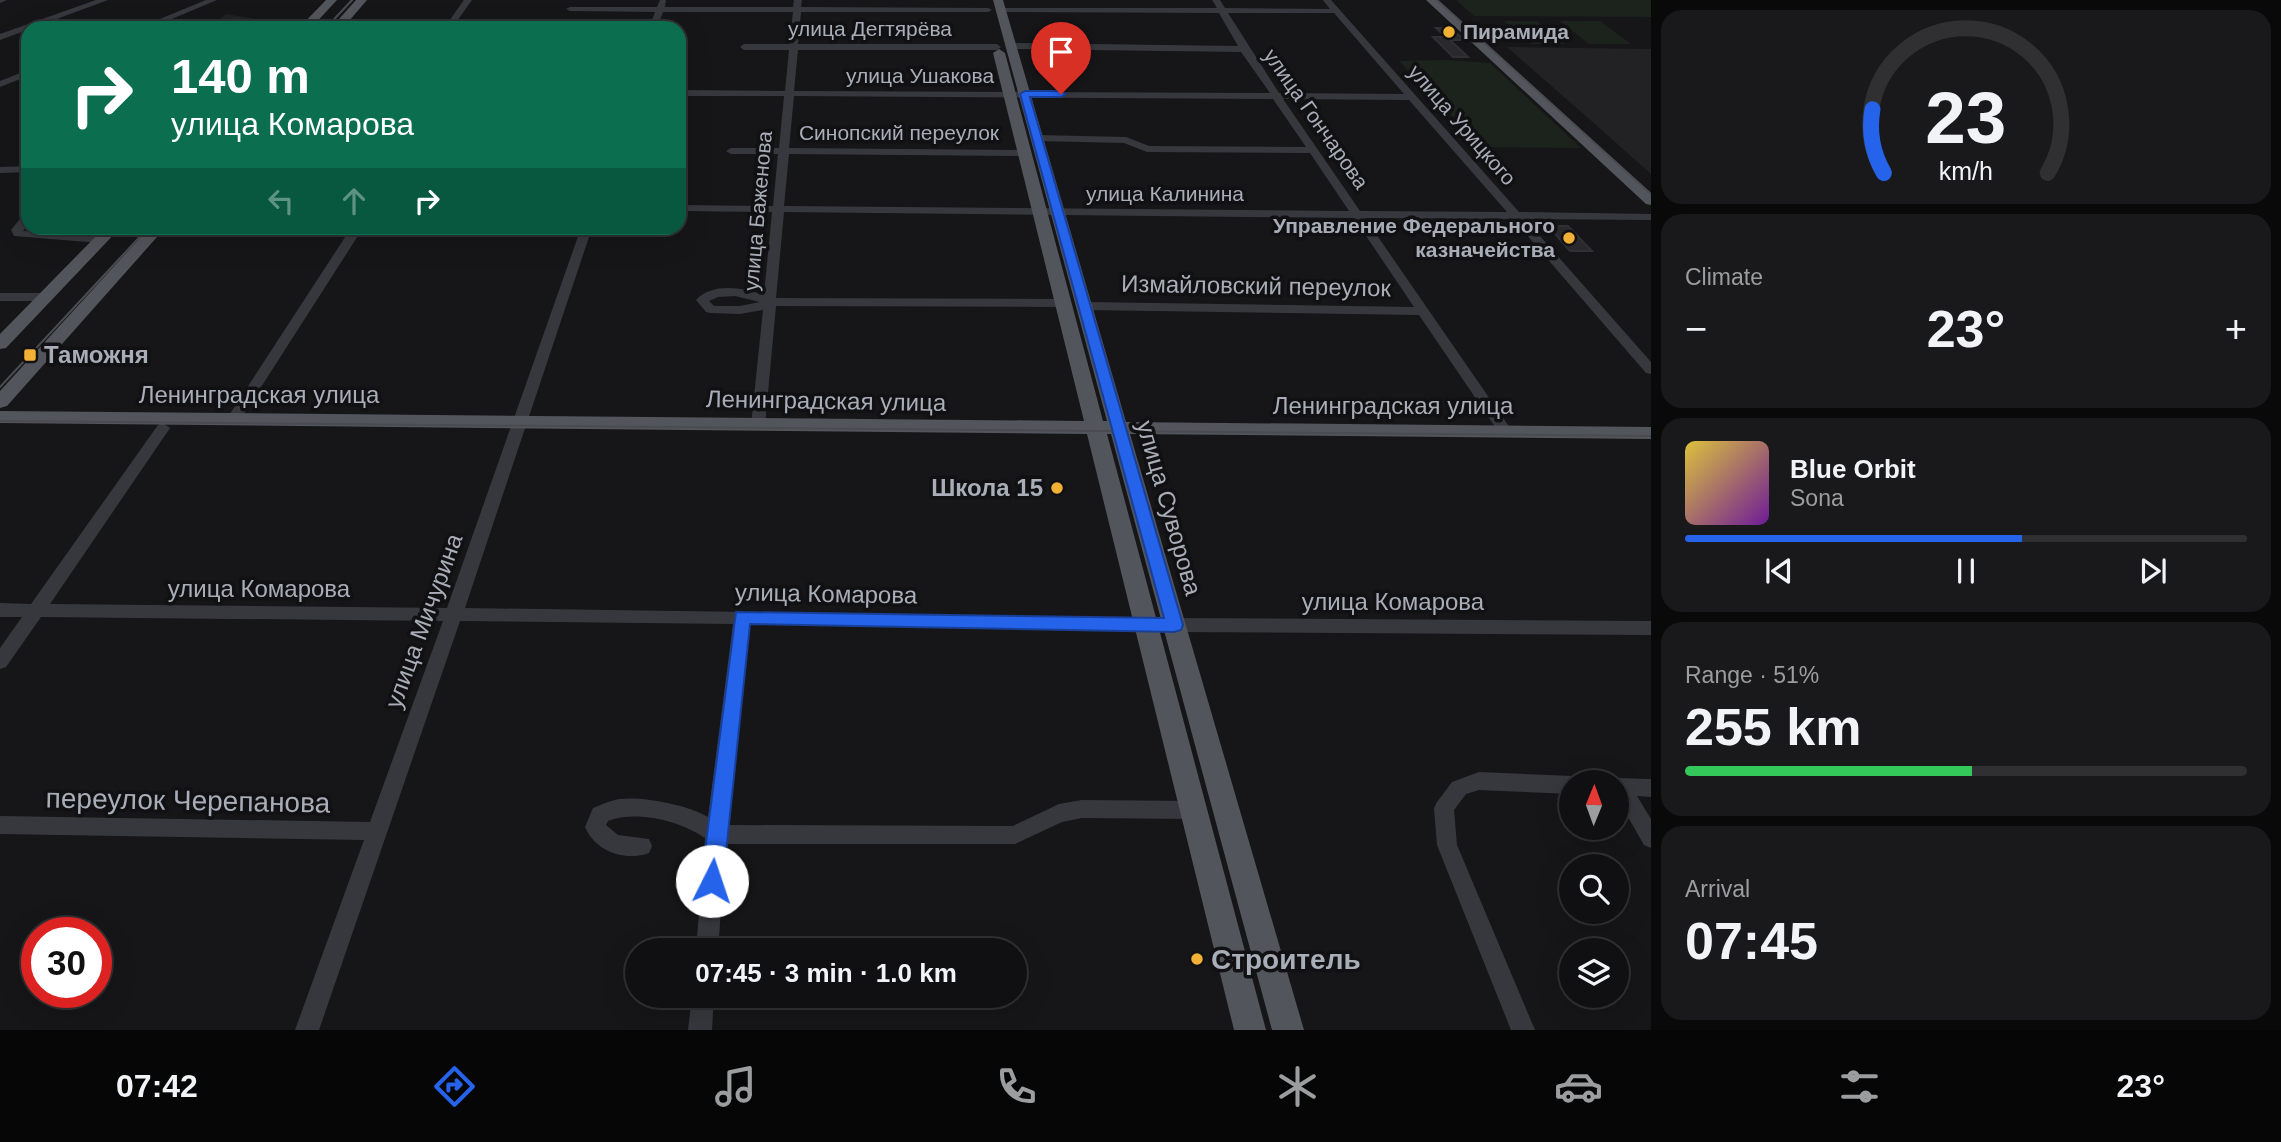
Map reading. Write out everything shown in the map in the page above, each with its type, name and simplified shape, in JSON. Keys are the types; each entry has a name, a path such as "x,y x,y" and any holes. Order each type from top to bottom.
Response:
{"main road":[{"path":"312,21 332,0"},
{"path":"343,21 362,0"},
{"path":"1431,0 1651,201"},
{"path":"1445,0 1651,184"},
{"name":"улица Суворова","path":"993,5 1048,212 1063,303 1250,1030"},
{"name":"улица Суворова","path":"1048,212 1086,306 1288,1030"},
{"path":"0,344 105,235"},
{"path":"0,402 151,235"},
{"name":"Ленинградская улица","path":"0,417 520,427 1097,433 1651,433"},
{"name":"Ленинградская улица","path":"0,427 758,425 1097,433"},
{"name":"Ленинградская улица","path":"1120,433 1651,443"}],"street":[{"path":"45,21 104,0"},
{"path":"178,0 200,5"},
{"path":"160,21 212,0"},
{"path":"453,21 468,0"},
{"name":"улица Гончарова","path":"1216,0 1244,49 1359,214 1505,432"},
{"name":"улица Урицкого","path":"1327,0 1651,370"},
{"path":"570,9 661,4 798,4 1338,11"},
{"path":"655,21 661,4"},
{"name":"улица Баженова","path":"758,425 798,4"},
{"path":"0,37 21,30"},
{"name":"улица Дегтярёва","path":"744,47 1244,49"},
{"path":"0,73 21,79"},
{"path":"0,84 21,76"},
{"name":"улица Ушакова","path":"686,93 1412,97"},
{"name":"Синопский переулок","path":"731,151 1031,146 1126,139 1147,149 1313,150"},
{"path":"0,170 21,169"},
{"name":"улица Калинина","path":"686,208 1651,217"},
{"path":"32,235 100,240"},
{"path":"233,420 352,235"},
{"name":"улица Мичурина","path":"306,1030 520,427 584,235"},
{"path":"0,297 45,297"},
{"path":"770,302 1063,303"},
{"name":"Измайловский переулок","path":"1086,306 1425,311"},
{"path":"0,662 163,428"},
{"name":"улица Комарова","path":"0,610 742,617 1174,625 1651,628"},
{"path":"708,938 716,834 742,617"},
{"path":"1522,1030 1447,845 1444,808 1460,788 1479,781 1559,784"},
{"path":"1629,787 1651,788"},
{"path":"1629,803 1651,838"},
{"path":"642,846 627,847 606,841 595,827 600,815 619,808 646,809 693,819 716,834 1015,835 1059,813 1082,809 1193,810"},
{"name":"переулок Черепанова","path":"0,825 375,831"},
{"path":"700,1030 702,1008"}],"shaded area":[{"path":"1456,0 1651,0 1651,17 1474,16"},
{"path":"226,14 266,21 218,21"},
{"path":"1504,21 1537,21 1565,44 1532,44"},
{"path":"1560,21 1600,21 1631,44 1589,44"},
{"path":"1507,47 1651,49 1651,174 1596,125"},
{"path":"1399,61 1490,63 1581,148 1482,147"}],"building":[{"path":"1436,28 1451,28 1464,40 1450,40 1468,57 1453,57 1433,37 1446,37"},
{"name":"Управление Федерального казначейства","path":"1548,226 1568,226 1592,251 1570,251"}],"tram line":[{"path":"332,21 352,0"},
{"path":"1437,0 1651,194"},
{"path":"0,387 141,235"},
{"path":"0,421 1651,436"}],"place":[{"name":"Пирамида","path":"1449,32"},
{"name":"Управление Федерального казначейства","path":"1569,238"},
{"name":"Таможня","path":"30,355"},
{"name":"Школа 15","path":"1057,488"},
{"name":"Строитель","path":"1197,959"}],"route":[{"path":"712,881 742,617 1174,625 1025,94 1061,94"}]}
